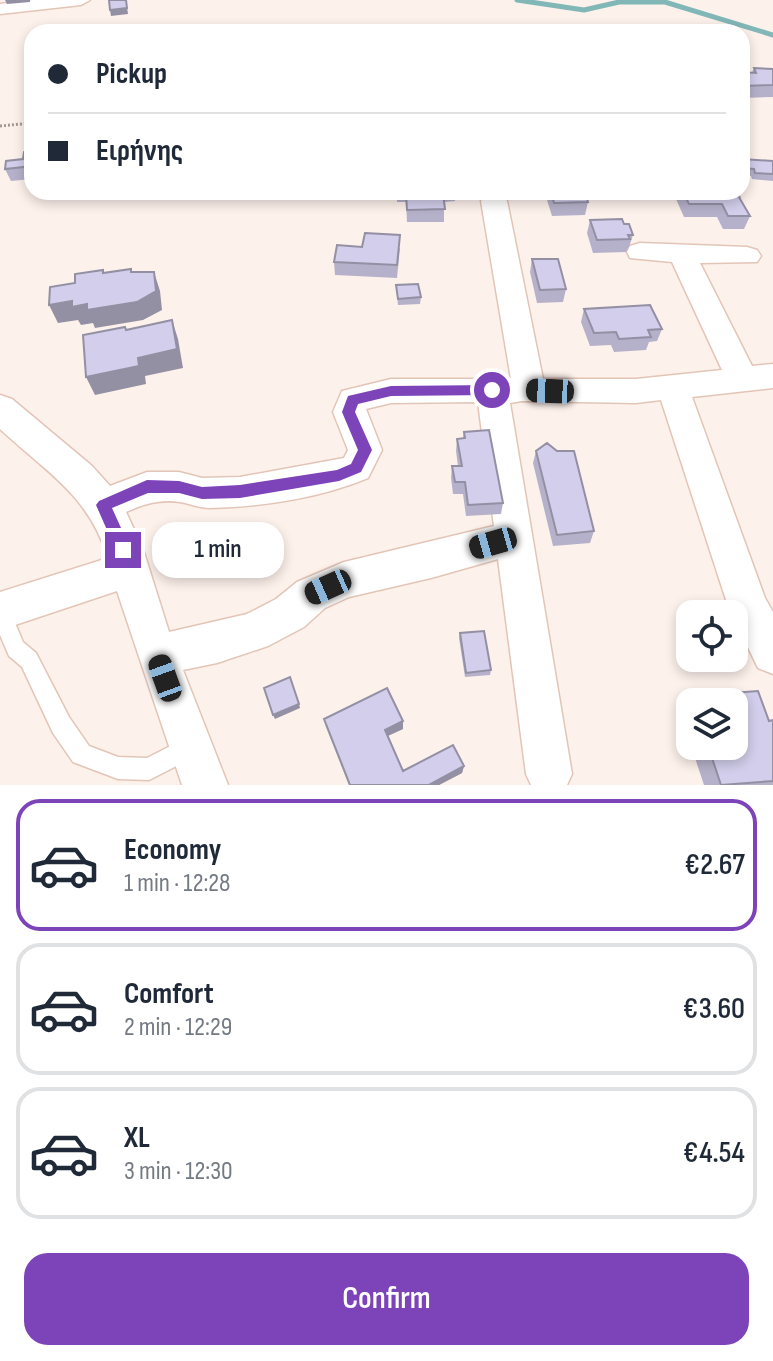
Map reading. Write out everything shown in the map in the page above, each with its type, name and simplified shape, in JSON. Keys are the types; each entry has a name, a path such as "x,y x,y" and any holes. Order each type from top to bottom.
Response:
{"street":[{"path":"0,9 81,0"},
{"path":"494,201 510,390 511,538 540,695 549,774"},
{"path":"640,252 747,256"},
{"path":"104,505 147,487 179,487 202,493 240,492 339,475 356,468 365,450 349,412 353,400 391,391 593,393 673,389 758,378 682,254"},
{"path":"673,389 748,606 773,653"},
{"path":"0,408 79,474 104,505 130,569 157,655 205,785"},
{"path":"157,655 254,632 290,613 311,595 344,580 431,561 511,538"},
{"path":"0,611 130,569"}],"lane":[{"path":"0,611 16,649 29,660 61,725 81,754 118,768 149,769 190,747"}],"path":[{"path":"0,126 24,124"}],"building":[{"path":"109,0 126,0 127,8 110,10"},
{"path":"754,68 773,69 773,85 750,86 750,73 756,73"},
{"path":"24,152 24,167 5,169 6,161 23,159"},
{"path":"750,160 773,161 773,174 755,173 750,169"},
{"path":"406,200 444,200 445,209 407,210"},
{"path":"553,200 588,202 554,203"},
{"path":"687,200 741,200 750,216 728,216 722,204 689,204"},
{"path":"622,219 624,224 629,224 633,235 628,235 630,239 597,240 590,220"},
{"path":"365,233 400,235 397,265 334,262 337,245 362,247"},
{"path":"532,259 558,259 566,289 540,290"},
{"path":"131,269 131,272 154,272 156,291 137,302 87,310 87,304 72,307 72,301 49,305 50,287 75,283 75,274"},
{"path":"418,284 421,297 398,299 396,285"},
{"path":"650,305 662,329 648,330 651,337 619,339 616,332 594,333 584,309"},
{"path":"172,320 177,349 138,358 139,366 86,377 83,335"},
{"path":"489,430 503,503 468,505 465,482 455,482 452,466 462,466 457,439 465,438 464,432"},
{"path":"547,443 557,451 574,451 594,531 557,535 536,451"},
{"path":"484,631 491,670 466,673 460,633"},
{"path":"290,677 299,704 273,715 264,688"},
{"path":"387,688 403,721 385,730 403,771 453,745 464,766 429,785 350,785 324,719"},
{"path":"758,691 769,721 773,720 773,781 721,785 713,760 748,760 748,692"}],"waterway":[{"path":"517,0 584,10 619,2 665,2 737,24"},
{"path":"750,28 773,35"}],"route":[{"path":"123,550 104,505 147,487 179,487 202,493 240,492 339,475 356,468 365,450 349,412 353,400 391,391 492,390"}]}
